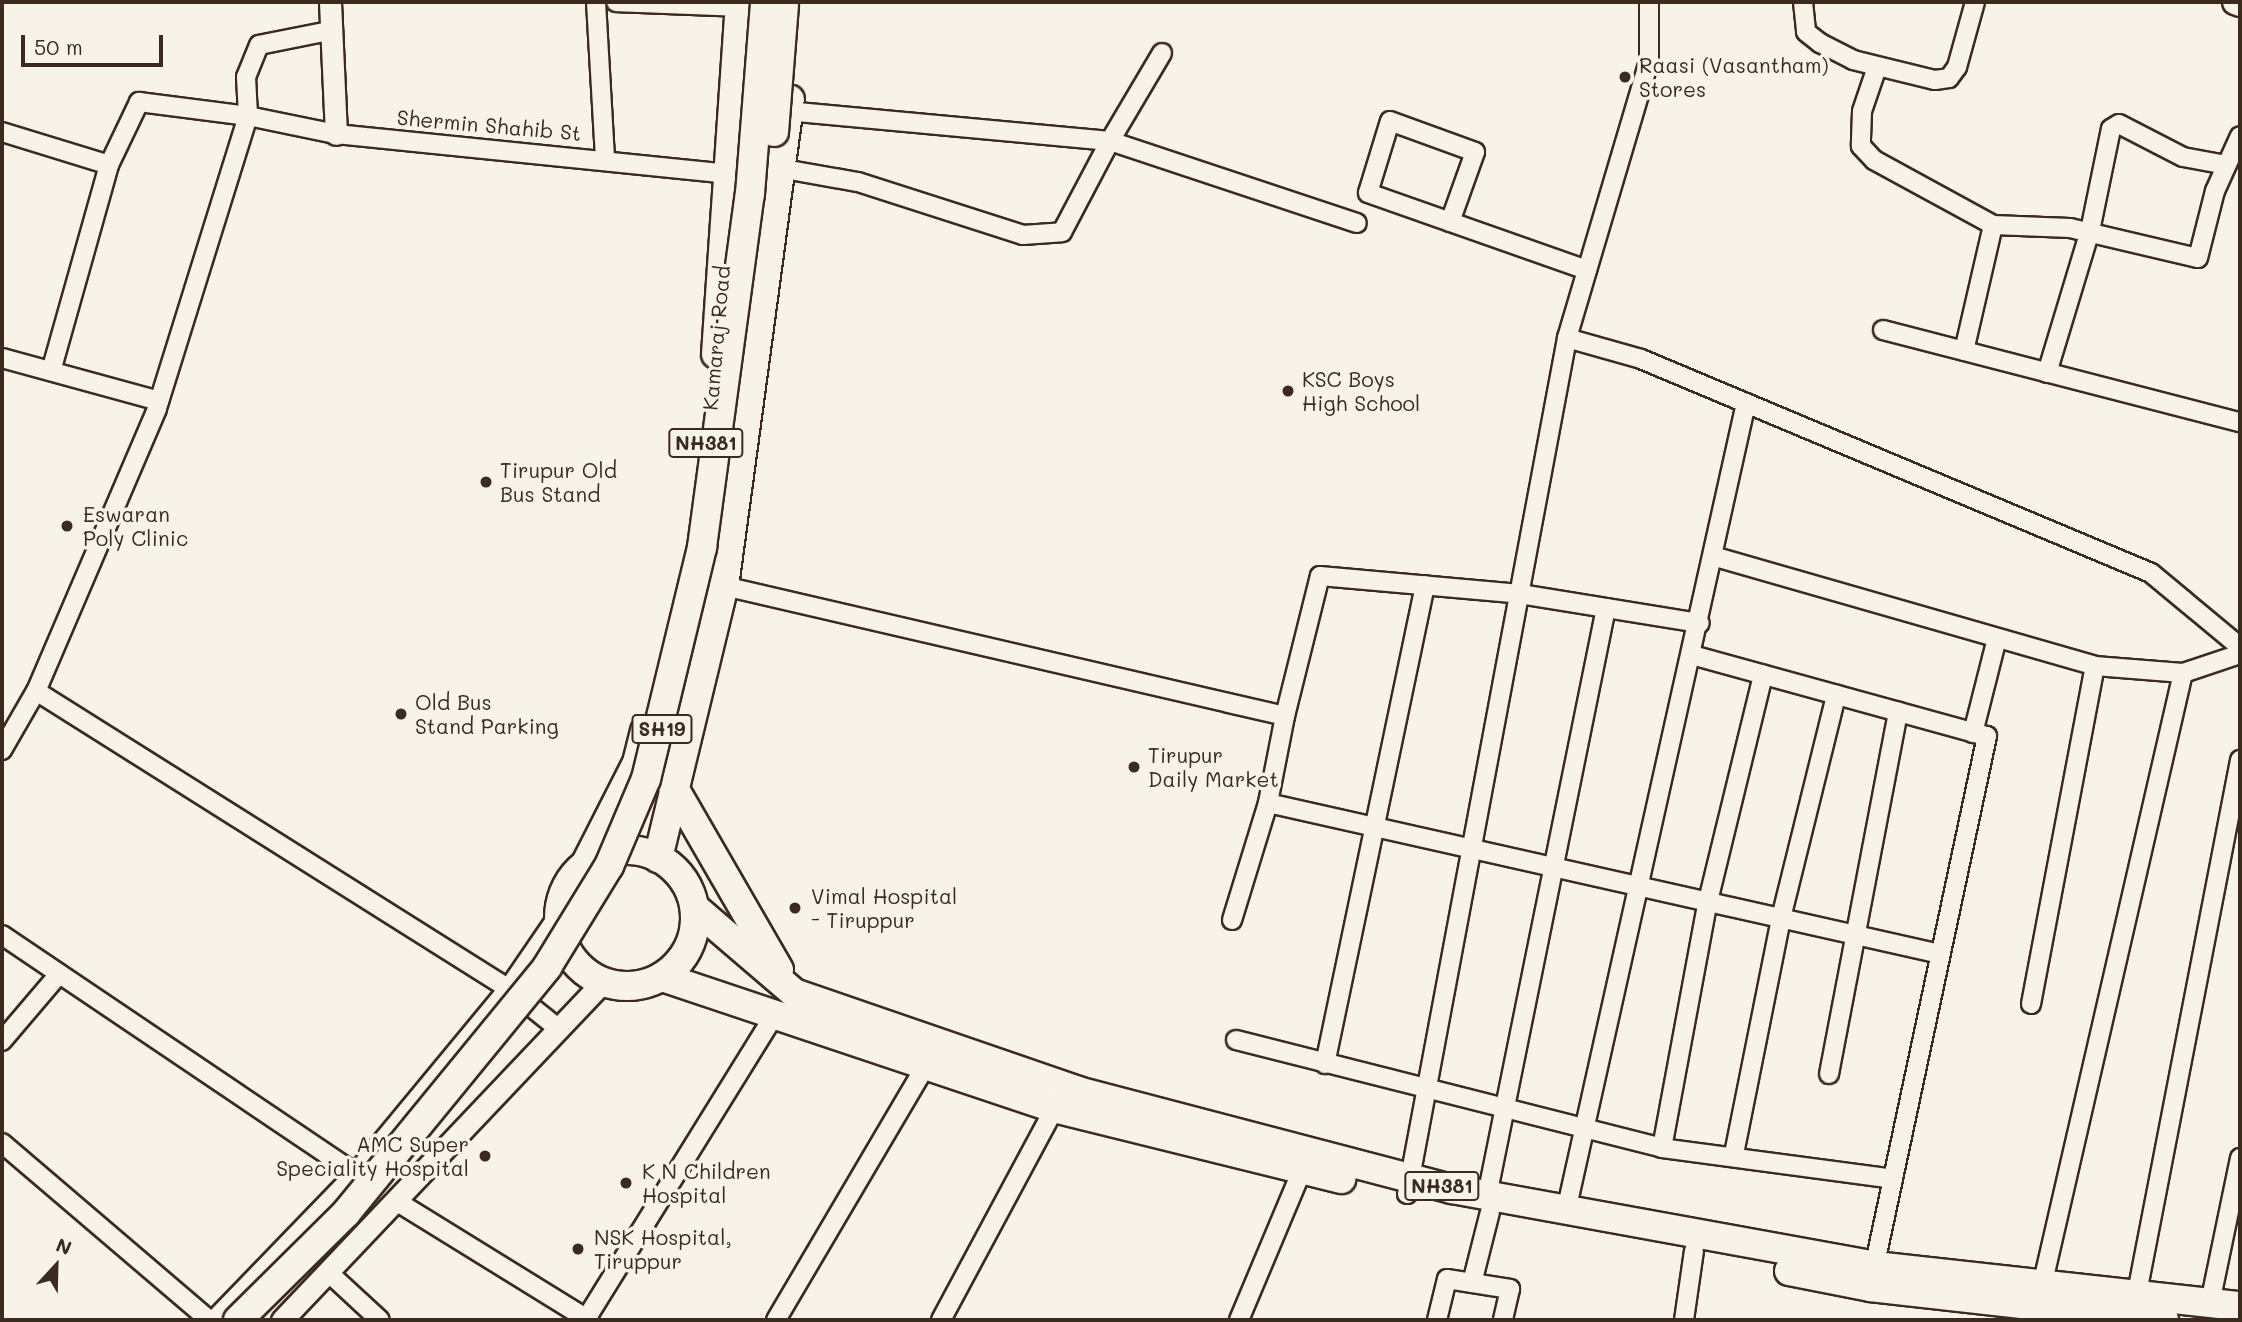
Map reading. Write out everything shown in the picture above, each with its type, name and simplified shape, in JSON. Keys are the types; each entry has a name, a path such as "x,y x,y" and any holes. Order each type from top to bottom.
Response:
{"main road":[{"name":"SH19","path":"263,1320 372,1203 559,978 626,868 656,800 716,542 770,178 784,2"},
{"name":"NH381","path":"796,2 784,169 724,586 658,858 676,870 695,908 794,993 1061,1097 1302,1170 1410,1186"},
{"path":"2235,2 2240,4"},
{"name":"Kamaraj Road","path":"585,865 637,763 703,470 727,174 748,3"},
{"name":"SH19","path":"238,1320 346,1213 547,967 609,866 646,779 702,547 750,194 748,3"},
{"path":"637,763 674,784 794,993"},
{"path":"585,865 621,851 658,858"},
{"name":"NH381","path":"559,916 571,879 585,865"},
{"path":"559,916 559,940 585,971 603,982 643,985 662,977 689,947 695,908"},
{"name":"NH381","path":"662,977 925,1067 1061,1097 1488,1204 1694,1251 2164,1320"},
{"name":"NH381","path":"1488,1204 1566,1211 1872,1276 2137,1293 2240,1307"}],"street":[{"path":"330,2 329,31 336,134"},
{"path":"596,2 605,159"},
{"path":"616,2 748,3"},
{"path":"1410,1186 1431,1092 1471,853 1567,338 1649,61 1649,2"},
{"path":"1803,2 1806,32 1877,67 1949,78 1975,2"},
{"path":"2,750 36,691 159,401 248,116 246,78 259,45 329,31"},
{"path":"784,169 858,182 1023,235 1062,232 1161,53"},
{"path":"1877,67 1862,111 1861,146 1874,160 1993,225 2090,232 2198,258 2226,165 2240,136"},
{"name":"Shermin Shahib St","path":"109,164 139,102 248,116 336,134 605,159 727,174"},
{"path":"789,111 1110,141 1357,223"},
{"path":"1450,222 1475,152 1390,121 1368,193 1450,222 1587,270"},
{"path":"2047,373 2090,232 2107,138 2119,124 2183,158 2226,165"},
{"path":"2,132 109,164 51,371"},
{"path":"1964,351 1993,225"},
{"path":"1883,330 2240,422"},
{"path":"1567,338 1641,359 2151,573 2240,647"},
{"path":"2,358 159,401"},
{"path":"1566,1211 1638,884 1716,557 1746,403"},
{"path":"1716,557 1996,642 2095,666 2183,673 2240,654"},
{"path":"1232,920 1268,803 1285,716 1320,576 1520,594 1700,623"},
{"path":"1325,1064 1377,830 1425,585"},
{"path":"724,586 1285,716"},
{"path":"1472,1283 1606,608"},
{"path":"1973,733 1996,642"},
{"path":"1692,655 1987,736 1872,1276"},
{"path":"2031,1004 2095,666"},
{"path":"2042,1286 2183,673"},
{"path":"1662,1148 1708,901 1763,675"},
{"path":"36,691 509,989 559,1029"},
{"path":"1734,1154 1780,918 1836,695"},
{"path":"1829,1074 1898,712"},
{"path":"2137,1293 2240,760"},
{"path":"1268,803 1471,853 1638,884 1940,954"},
{"path":"215,1320 355,1174 509,989 559,916"},
{"path":"2,935 355,1174"},
{"path":"2,1041 59,974"},
{"path":"282,1320 603,982"},
{"path":"396,1201 587,1319 773,1017"},
{"path":"1236,1040 1431,1092 1662,1148 1734,1154 1893,1179"},
{"path":"776,1320 925,1067"},
{"path":"941,1320 1061,1097"},
{"path":"2,1143 209,1320"},
{"path":"2210,1303 2240,1158"},
{"path":"1239,1320 1302,1170"},
{"path":"1684,1320 1694,1251"},
{"path":"329,1273 380,1320"},
{"path":"1437,1320 1447,1279 1510,1289 1503,1320"}],"place":[{"name":"Raasi (Vasantham) Stores","path":"1625,77"},
{"name":"KSC Boys High School","path":"1288,391"},
{"name":"Tirupur Old Bus Stand","path":"486,482"},
{"name":"Eswaran Poly Clinic","path":"67,526"},
{"name":"Old Bus Stand Parking","path":"401,714"},
{"name":"Tirupur Daily Market","path":"1134,767"},
{"name":"Vimal Hospital - Tiruppur","path":"795,908"},
{"name":"AMC Super Speciality Hospital","path":"485,1156"},
{"name":"K N Children Hospital","path":"626,1183"},
{"name":"NSK Hospital, Tiruppur","path":"578,1249"}]}
